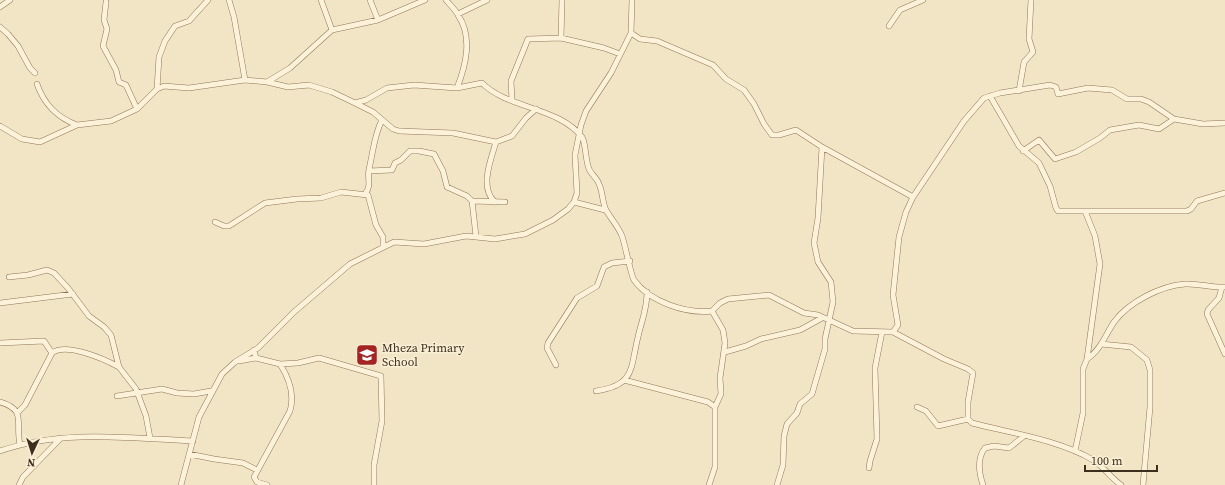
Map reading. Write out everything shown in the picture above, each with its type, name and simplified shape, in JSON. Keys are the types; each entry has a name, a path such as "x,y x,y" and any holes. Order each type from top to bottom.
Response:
{"street":[{"path":"0,7 10,0"},
{"path":"157,89 159,57 165,41 175,26 189,21 208,0"},
{"path":"229,0 234,17 245,80"},
{"path":"321,0 332,30"},
{"path":"370,0 378,20"},
{"path":"268,82 290,68 332,30 378,20 425,0"},
{"path":"446,0 458,14 465,29 467,57 457,88"},
{"path":"458,14 487,0"},
{"path":"561,38 562,0"},
{"path":"182,485 199,416 211,391 222,374 235,362 254,350 270,337 312,296 350,264 383,246 394,242 424,244 466,236 495,239 525,234 553,220 574,202 577,187 575,155 586,111 611,73 631,33 632,0"},
{"path":"889,26 900,10 923,0"},
{"path":"1019,90 1024,62 1033,52 1030,39 1031,0"},
{"path":"106,2 104,20 108,29 103,46 116,70 119,82 126,85 137,108"},
{"path":"0,28 8,34 30,68 35,73"},
{"path":"631,33 640,39 657,41 713,65 726,79 744,90 772,135 779,135 796,130 822,147 913,197"},
{"path":"512,100 511,82 528,39 561,38 604,48 620,54"},
{"path":"0,126 22,139 40,142 77,125 111,121 137,108 157,89 164,86 189,88 245,80 268,82 288,87 309,85 332,92 373,112 399,131 453,133 496,142 512,136 526,118 536,109"},
{"path":"355,103 366,100 387,88 414,85 457,88 480,82 495,94 536,109 570,126 580,134 585,142 585,157 589,170 599,184 606,210 616,223 622,235 630,261 632,278 647,292 663,302 696,311 712,311 720,303 728,299 762,295 769,296 804,313 822,318 853,331 893,332 973,373 968,402 968,419 972,423 1038,438 1075,451 1094,461 1119,483"},
{"path":"36,84 42,98 50,109 77,125"},
{"path":"893,332 898,325 893,295 899,237 906,212 913,197 976,106 984,98 1050,85 1056,87 1058,94 1088,88 1112,90 1127,99 1140,99 1149,102 1174,119 1203,124 1225,122"},
{"path":"990,96 1019,146 1023,151 1039,162 1050,186 1058,211 1187,211 1191,209 1198,201 1225,193"},
{"path":"363,107 366,100"},
{"path":"1023,151 1039,140 1055,160 1062,158 1100,138 1110,130 1139,125 1159,129 1174,119"},
{"path":"365,194 370,184 369,171 374,155 378,129 382,120"},
{"path":"495,202 489,196 487,173 496,142"},
{"path":"777,485 783,465 784,436 787,424 794,418 800,404 812,394 825,349 825,339 830,322 833,290 831,282 818,262 814,242 818,218 822,147"},
{"path":"369,171 392,170 395,163 401,160 410,151 430,152 435,155 443,171 447,187 467,196 472,201 476,236"},
{"path":"215,222 220,225 229,226 266,203 321,198 341,192 365,194 370,198 376,224 383,238 383,246"},
{"path":"472,201 505,202"},
{"path":"574,202 606,210"},
{"path":"1075,451 1083,413 1083,369 1087,359 1100,264 1095,236 1085,211"},
{"path":"556,365 547,348 548,343 577,298 597,286 604,268 612,262 630,261"},
{"path":"9,277 28,276 47,270 54,273 73,294 89,316 104,327 111,335 119,367"},
{"path":"1087,359 1092,356 1114,322 1128,307 1140,299 1167,288 1186,284 1223,287 1219,298 1208,310 1207,314 1225,354"},
{"path":"596,391 611,388 624,380 633,367 636,343 647,308 647,292"},
{"path":"0,303 73,294"},
{"path":"709,485 715,467 715,407 721,394 720,378 725,352 723,330 712,311"},
{"path":"725,352 746,346 761,339 800,330 822,318"},
{"path":"869,468 877,439 875,368 882,332"},
{"path":"0,343 44,341 52,353"},
{"path":"1101,344 1131,347 1147,360 1150,370 1150,407 1143,485"},
{"path":"18,412 25,405 52,353 62,349 87,354 119,367 130,379 137,394 146,416 150,438"},
{"path":"254,350 256,358"},
{"path":"235,362 256,358 280,364 298,363 319,358 381,376 382,421 374,465 374,485"},
{"path":"267,485 254,480 257,470 290,411 293,402 288,377 280,364"},
{"path":"624,380 708,402 715,407"},
{"path":"117,396 162,389 177,393 194,394 211,391"},
{"path":"0,402 14,407 18,412 20,445"},
{"path":"917,407 926,411 938,426 968,419"},
{"path":"0,451 20,445 60,439 103,436 192,441"},
{"path":"983,485 980,454 985,448 994,446 1009,448 1014,447 1024,436"},
{"path":"19,485 23,476 60,439"},
{"path":"189,454 214,460 243,463 257,470"},
{"path":"1110,485 1119,483"}],"place":[{"name":"Mheza Primary School","path":"367,355"}]}
